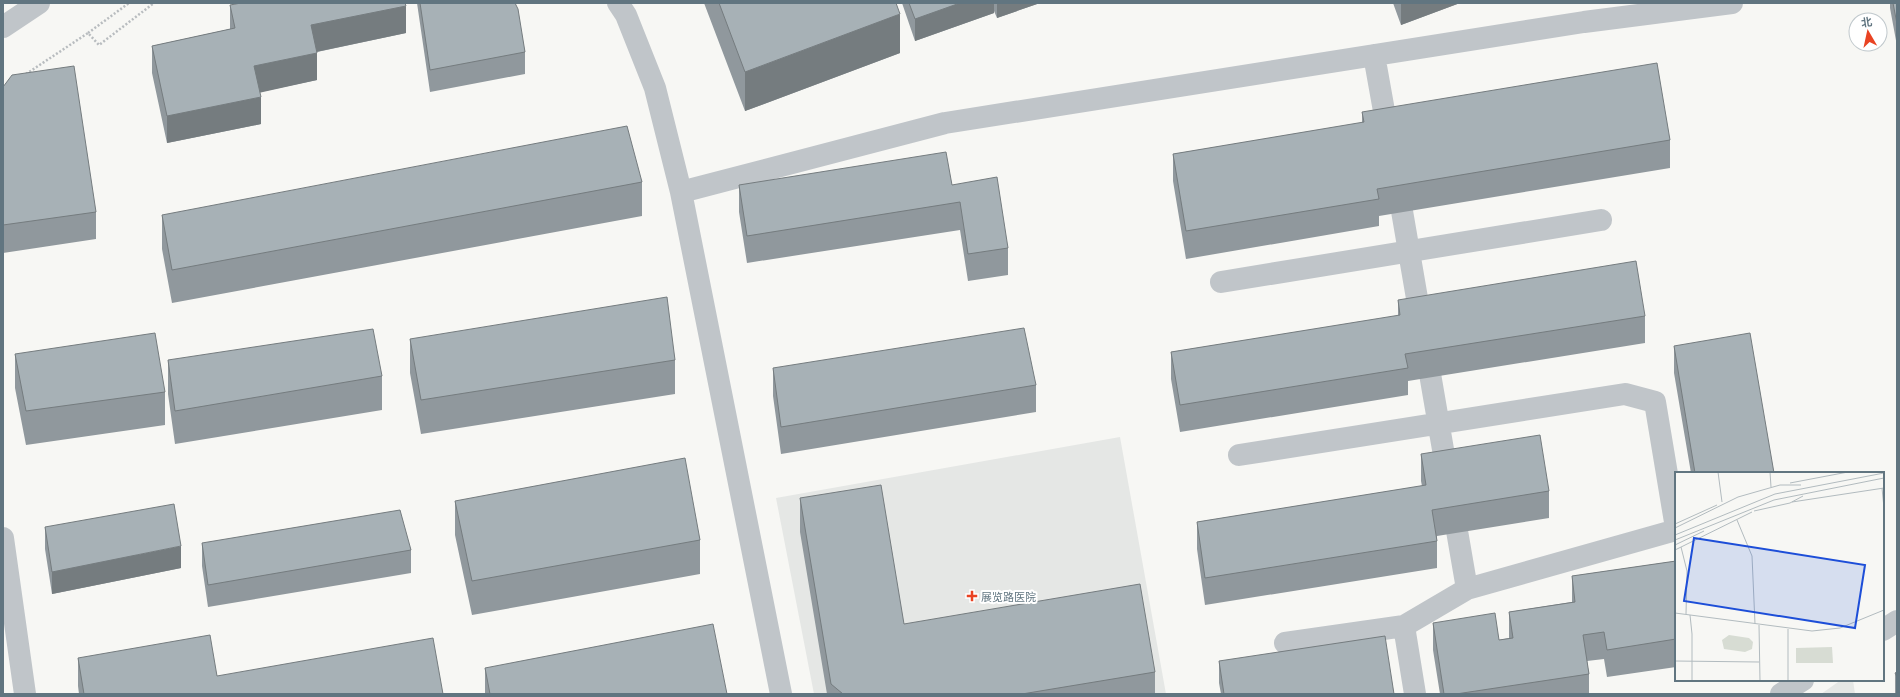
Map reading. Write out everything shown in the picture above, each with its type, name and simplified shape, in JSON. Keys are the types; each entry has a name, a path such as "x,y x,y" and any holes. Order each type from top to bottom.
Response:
{"street":[{"path":"3,27 39,3"},
{"path":"618,3 626,15 655,88 681,192 782,694"},
{"path":"681,192 945,123 1584,22 1732,3"},
{"path":"1374,55 1467,589"},
{"path":"1221,282 1601,220"},
{"path":"1239,455 1625,394 1655,402 1675,523"},
{"path":"1285,643 1404,626 1467,589 1675,529"},
{"path":"3,538 25,694"},
{"path":"1884,629 1897,621"},
{"path":"1404,626 1415,694"},
{"path":"1780,694 1801,681"}],"path":[{"path":"23,76 88,33 129,3"},
{"path":"88,33 99,45 154,3"}],"shaded area":[{"name":"展览路医院","path":"1120,437 1166,694 814,694 776,498"},
{"path":"1840,681 1853,681 1855,694 1821,694"}],"building":[{"path":"241,3 405,3 406,6 311,25 317,53 254,66 261,97 167,116 152,46 235,28 230,5"},
{"path":"420,3 515,3 518,9 525,52 430,70"},
{"path":"719,3 896,3 900,14 745,72"},
{"path":"909,3 960,3 915,19"},
{"path":"1893,3 1897,3 1897,24"},
{"path":"1657,63 1670,140 1377,189 1379,199 1186,231 1173,154 1364,122 1362,112"},
{"path":"74,66 96,212 3,225 3,87 12,75"},
{"path":"627,126 642,182 172,270 162,215"},
{"path":"946,152 952,185 997,177 1008,248 968,254 960,202 747,236 739,185"},
{"path":"1636,261 1645,316 1405,354 1408,368 1180,405 1171,352 1400,315 1398,300"},
{"path":"667,297 675,360 421,400 410,339"},
{"path":"1024,328 1036,385 781,427 773,368"},
{"path":"373,329 382,376 175,411 168,360"},
{"path":"155,333 165,392 26,411 15,354"},
{"path":"1750,333 1774,472 1695,472 1674,346"},
{"path":"1540,435 1549,491 1432,510 1437,541 1205,578 1197,522 1426,485 1421,454"},
{"path":"685,458 700,540 472,581 455,501"},
{"name":"展览路医院","path":"881,485 904,624 1140,584 1155,672 1022,694 843,694 831,684 800,498"},
{"path":"174,504 181,546 52,572 45,527"},
{"path":"400,510 411,550 208,585 202,543"},
{"path":"1675,561 1675,639 1607,650 1604,632 1583,635 1589,674 1456,694 1444,694 1433,623 1495,613 1499,640 1513,638 1509,612 1575,602 1572,576"},
{"path":"713,624 727,694 490,694 485,668"},
{"path":"210,635 217,676 433,638 443,694 84,694 78,658"},
{"path":"1385,636 1394,694 1224,694 1219,661"}],"place":[{"name":"展览路医院","path":"972,596"}]}
